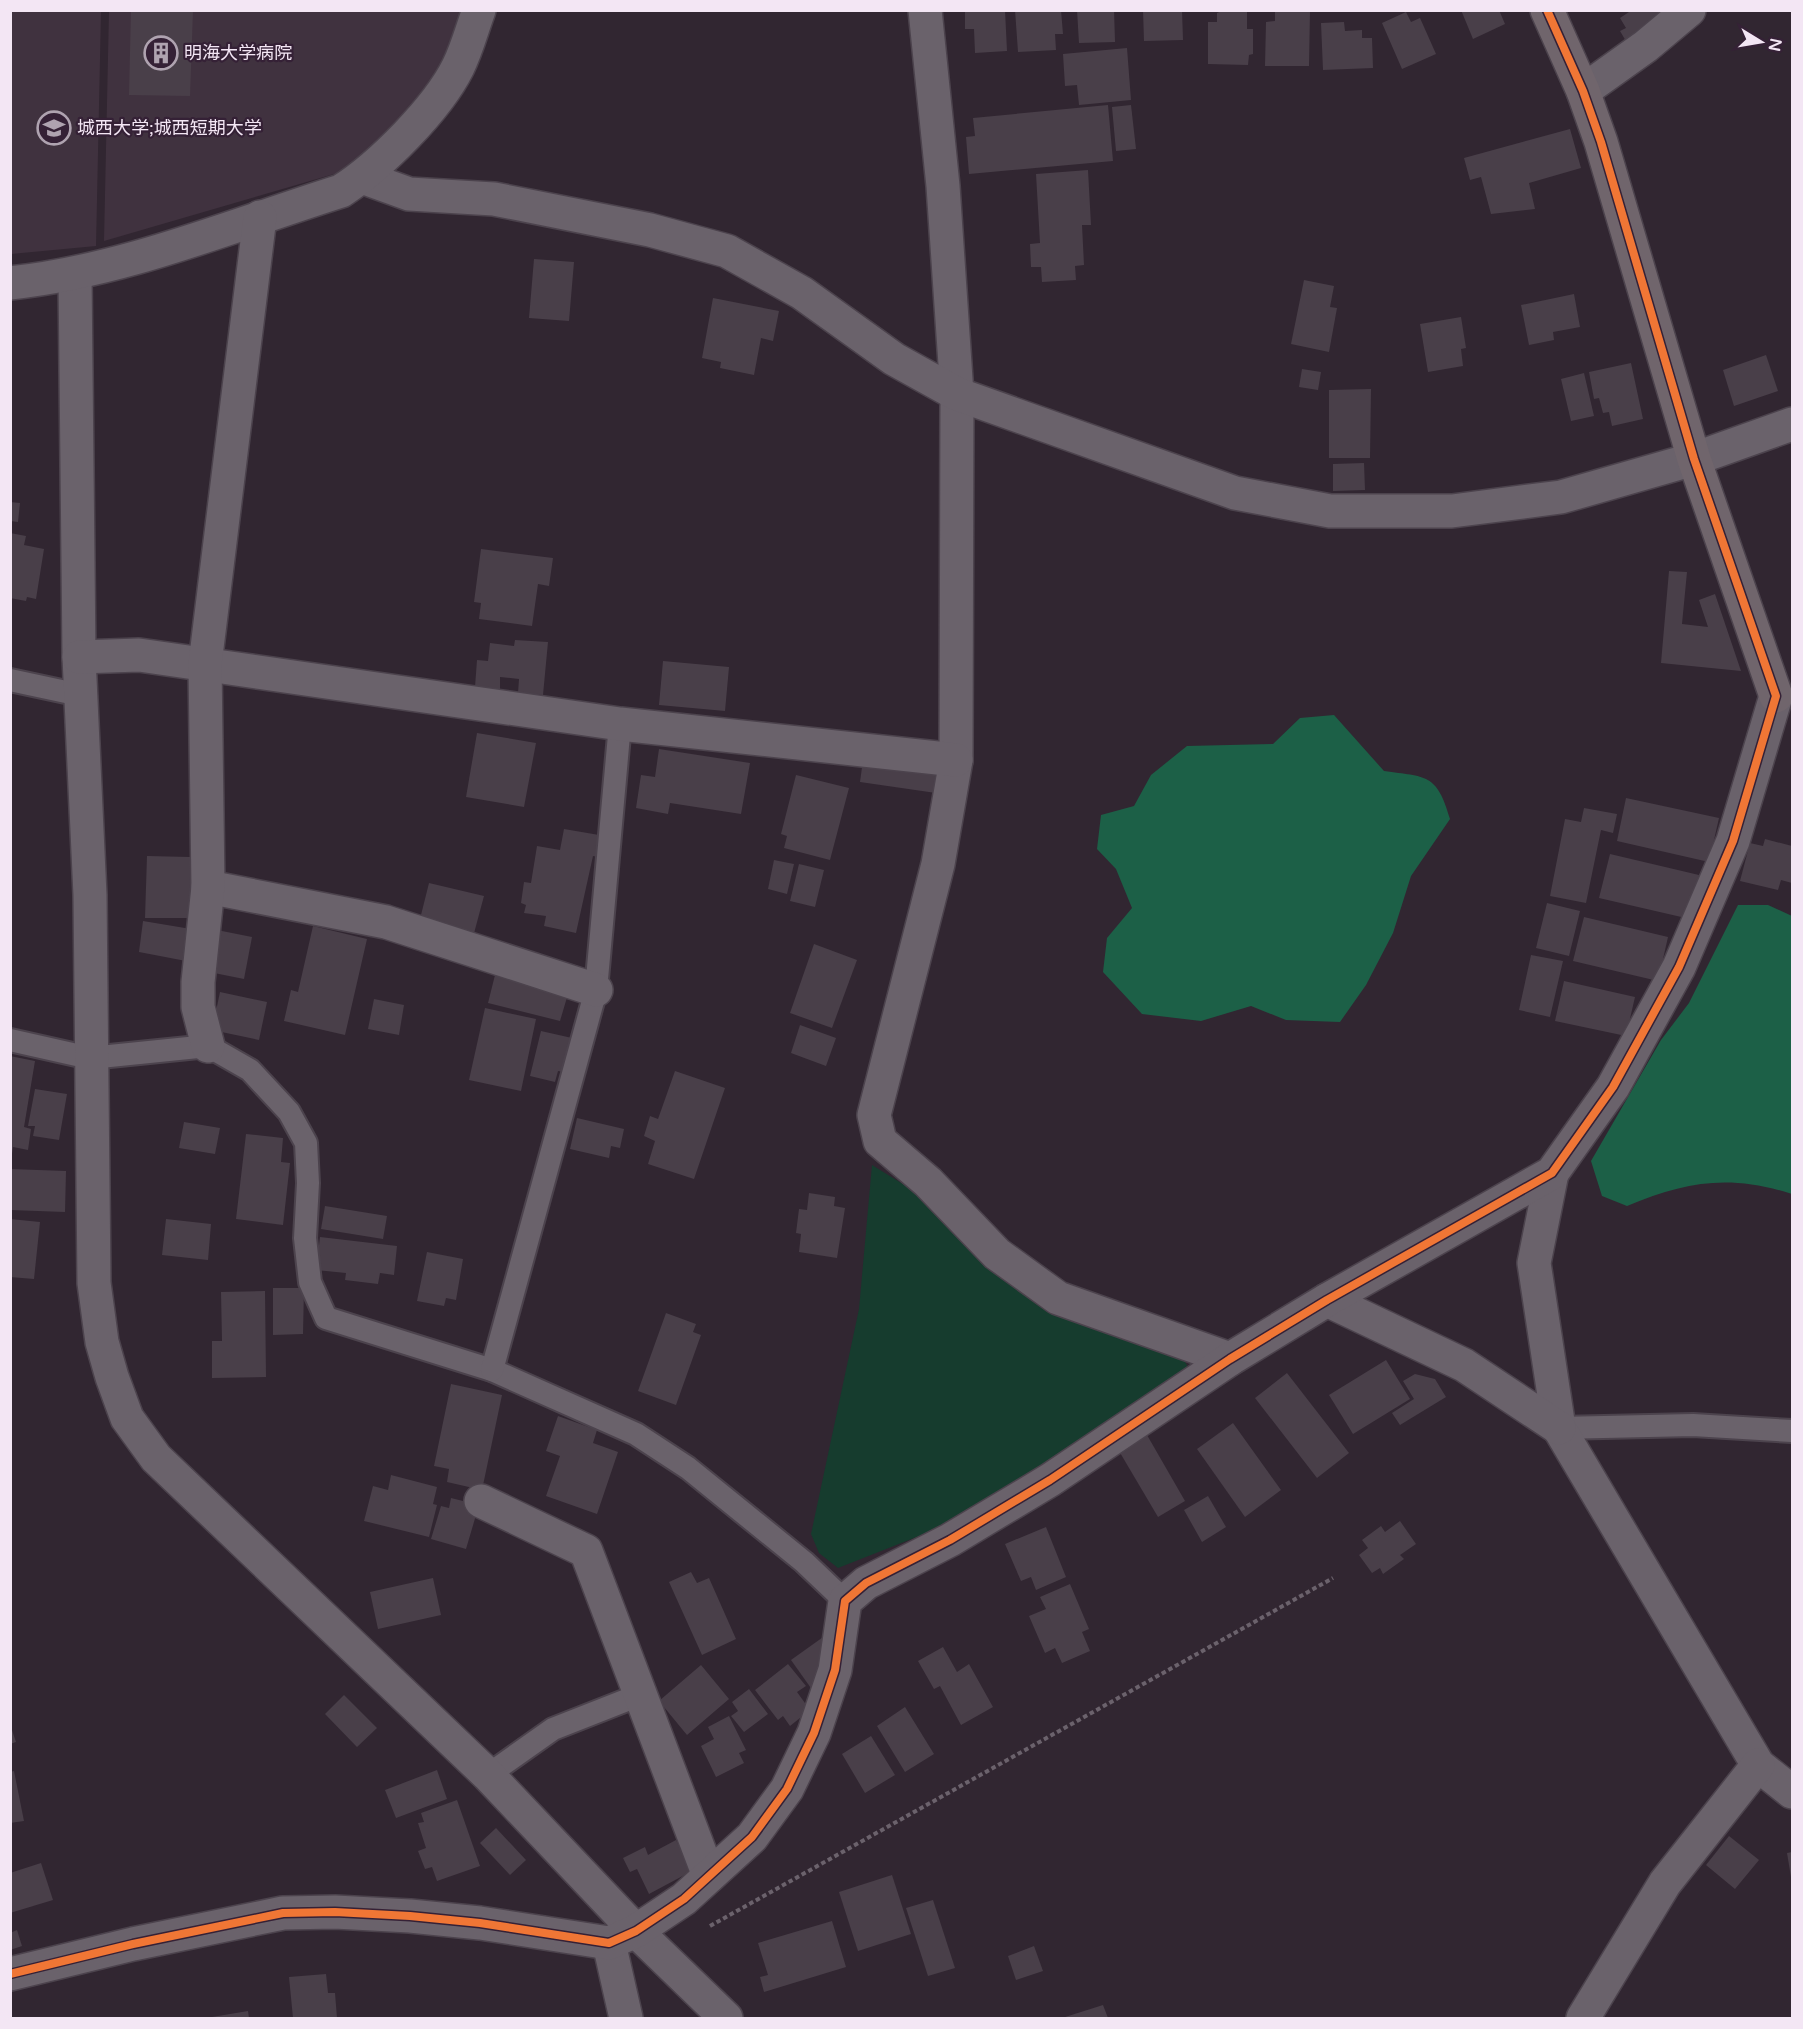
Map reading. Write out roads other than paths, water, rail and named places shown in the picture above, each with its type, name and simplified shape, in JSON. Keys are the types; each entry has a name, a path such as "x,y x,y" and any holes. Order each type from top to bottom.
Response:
{"street":[{"path":"10,283 75,274 142,256 341,191 363,177 416,125 458,68 479,10"},
{"path":"925,10 943,186 957,394 956,760 938,864 874,1115 880,1141 928,1182 997,1254 1058,1298 1230,1359"},
{"path":"1547,10 1583,91 1602,142 1694,459 1776,696 1733,841 1679,967 1613,1087 1552,1173 1534,1263 1559,1428 1758,1765 1792,1792"},
{"path":"1583,91 1647,46 1689,10"},
{"path":"363,177 409,194 494,199 650,230 727,251 802,293 894,359 957,394 1235,493 1330,511 1452,511 1561,497 1694,459 1792,424"},
{"path":"208,1046 198,1007 198,982 208,887 205,664 260,217"},
{"path":"75,274 80,695 90,895 94,1283 102,1342 127,1418 156,1458 488,1775 622,1937 626,2019"},
{"path":"80,657 139,655 620,724 956,760"},
{"path":"208,887 386,922 596,990"},
{"path":"622,1937 684,1899 752,1836 787,1789 814,1733 835,1670 845,1601 866,1583 951,1540 1050,1480 1230,1359 1327,1300 1552,1173"},
{"path":"1327,1300 1464,1365 1559,1428"},
{"path":"481,1501 586,1551 642,1694 708,1876"},
{"path":"1583,2019 1665,1883 1758,1765"},
{"path":"10,1974 133,1944 283,1913 335,1912 434,1918 622,1937 661,1954 726,2019"}],"lane":[{"path":"10,680 80,695"},
{"path":"492,1370 596,990 620,724"},
{"path":"10,1040 90,1058 208,1046 250,1070 289,1112 306,1143 308,1183 305,1238 310,1282 326,1318 492,1370 636,1434 688,1468 804,1562 845,1601"},
{"path":"1559,1428 1693,1425 1792,1431"},
{"path":"488,1775 553,1729 642,1694"}],"place":[{"name":"明海大学病院","path":"161,53"},
{"name":"城西大学;城西短期大学","path":"54,128"}]}
